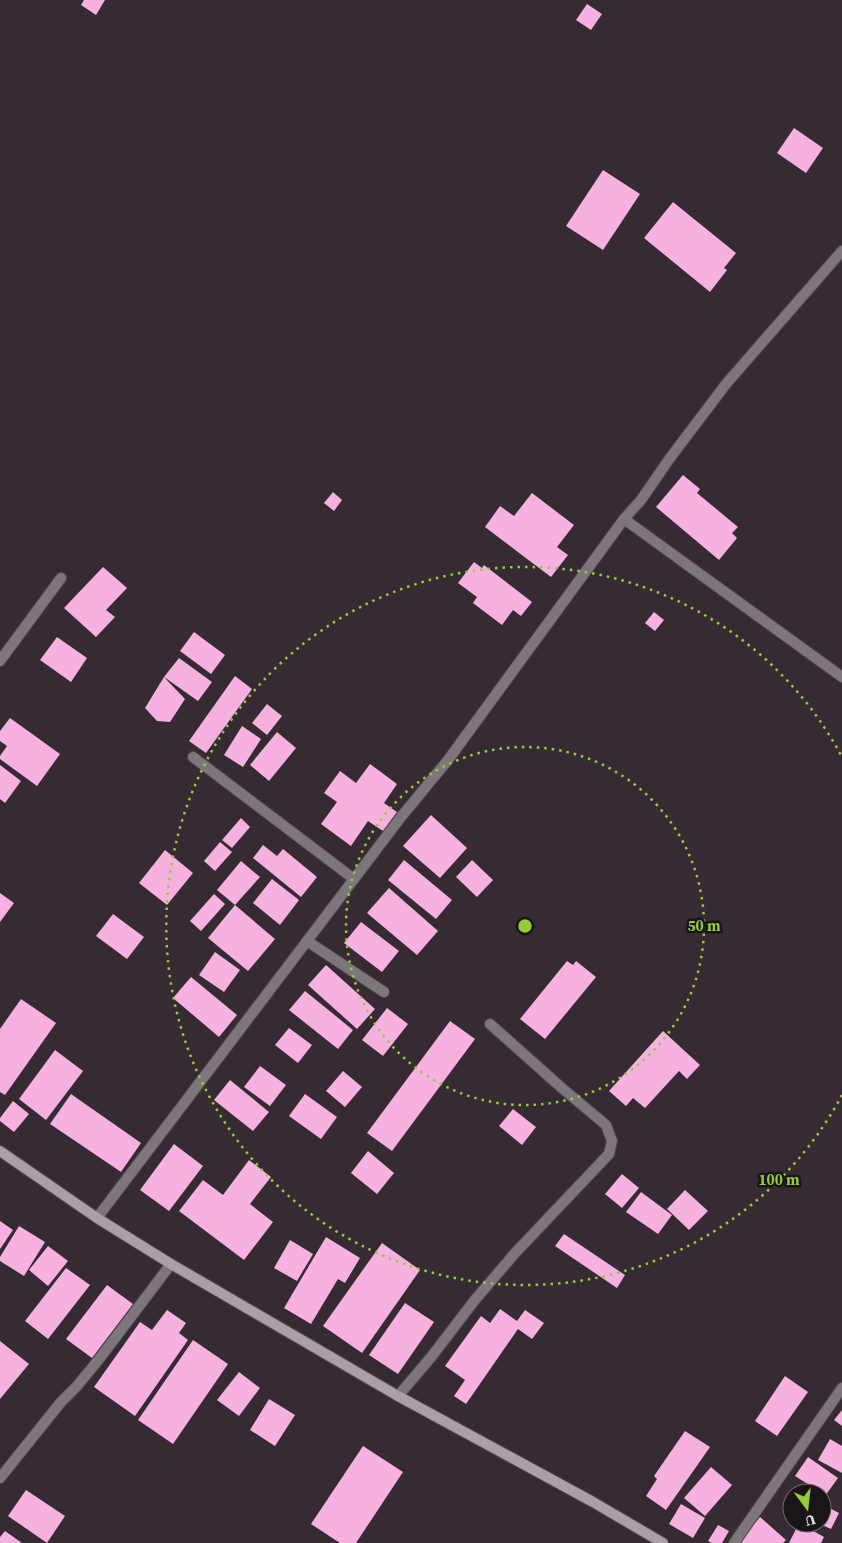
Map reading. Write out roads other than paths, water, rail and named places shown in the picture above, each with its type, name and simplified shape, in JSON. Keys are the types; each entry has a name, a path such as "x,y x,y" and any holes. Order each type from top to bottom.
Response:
{"street":[{"path":"97,1218 401,817 448,760 624,519 641,500 726,384 842,251"},
{"path":"624,519 842,677"},
{"path":"0,661 61,578"},
{"path":"193,757 354,879"},
{"path":"307,941 384,992"},
{"path":"398,1396 432,1356 474,1301 516,1252 609,1154 611,1147 612,1141 606,1125 490,1024"},
{"path":"0,1151 97,1218 171,1264 398,1396 593,1502 663,1543"},
{"path":"0,1478 61,1402 100,1358 171,1264"},
{"path":"734,1543 842,1388"}]}
